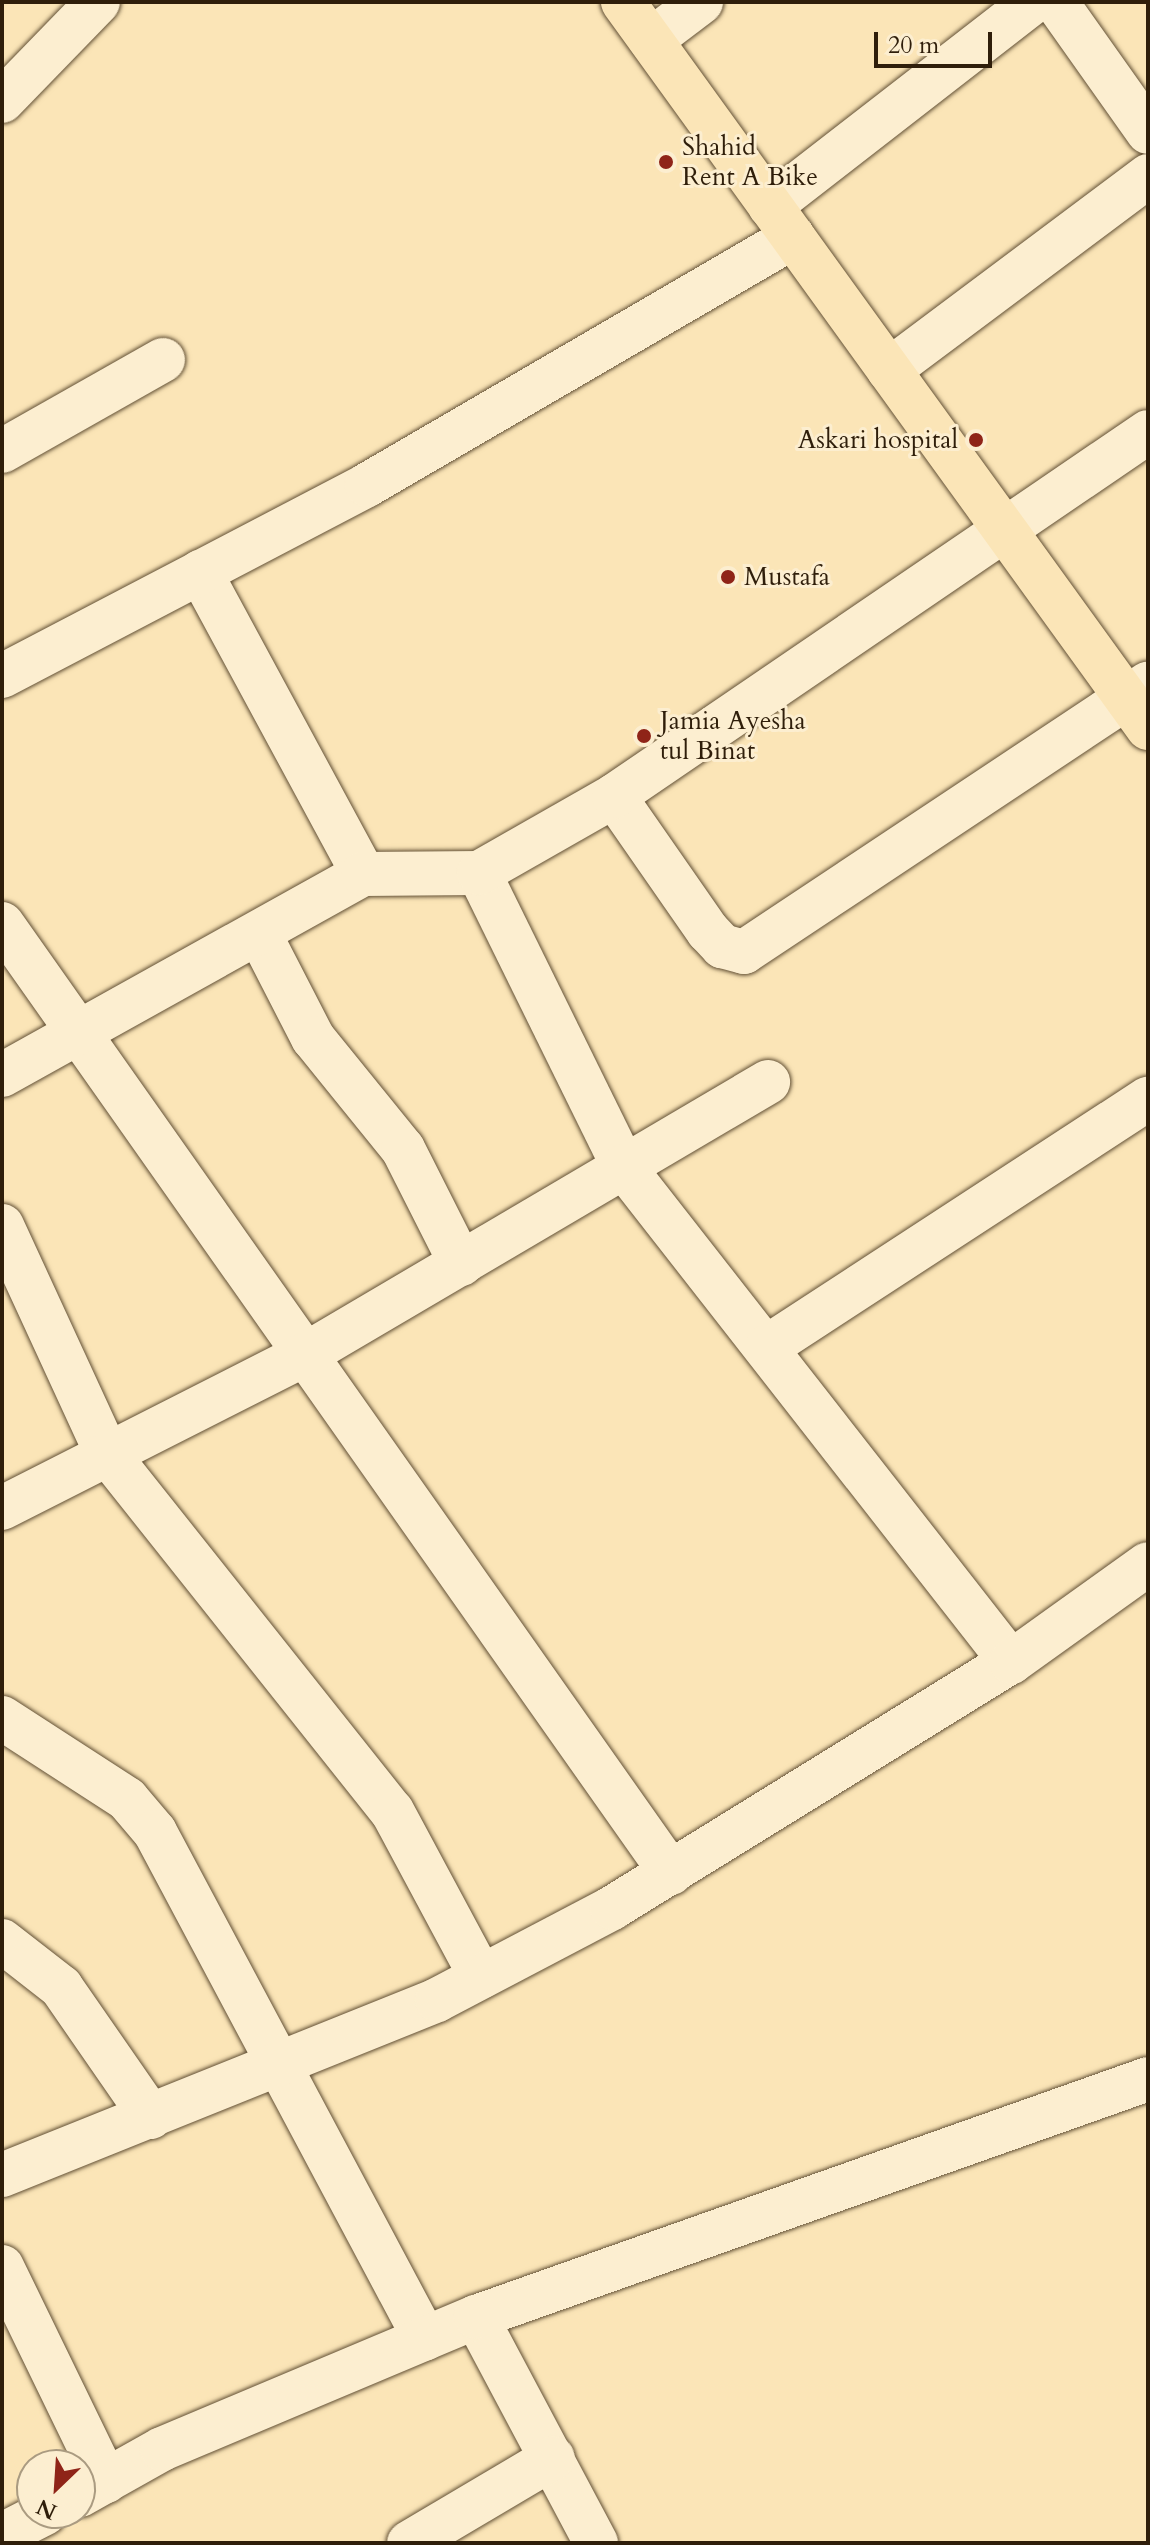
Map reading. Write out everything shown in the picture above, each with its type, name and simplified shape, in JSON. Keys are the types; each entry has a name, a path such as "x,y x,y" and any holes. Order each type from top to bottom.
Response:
{"main road":[{"path":"623,2 1006,531 1141,704"}],"street":[{"path":"2,101 98,2"},
{"path":"651,40 701,2"},
{"path":"2,676 367,485 782,221 1033,2"},
{"path":"1056,2 1148,132"},
{"path":"889,370 1148,176"},
{"path":"2,451 163,360"},
{"path":"2,1075 77,1037 363,874 479,873 614,796 1148,432"},
{"path":"200,572 363,874"},
{"path":"614,796 708,931 722,946 744,952 1141,704"},
{"path":"479,873 623,1166 1011,1662"},
{"path":"2,924 77,1037 308,1353 671,1873"},
{"path":"260,935 313,1038 403,1149 461,1264"},
{"path":"2,1508 106,1452 308,1353 768,1082"},
{"path":"767,1347 1148,1099"},
{"path":"2,1226 106,1452 392,1811 481,1977"},
{"path":"2,2175 151,2117 481,1977 671,1873 1011,1662 1148,1564"},
{"path":"2,1718 127,1799 155,1832 425,2339"},
{"path":"2,1941 61,1987 151,2117"},
{"path":"96,2486 162,2449 476,2317 1148,2079"},
{"path":"2,2267 77,2449"},
{"path":"476,2317 596,2543"},
{"path":"409,2543 553,2458"}],"place":[{"name":"Shahid Rent A Bike","path":"666,162"},
{"name":"Askari hospital","path":"976,440"},
{"name":"Mustafa","path":"728,577"},
{"name":"Jamia Ayesha tul Binat","path":"644,736"}]}
